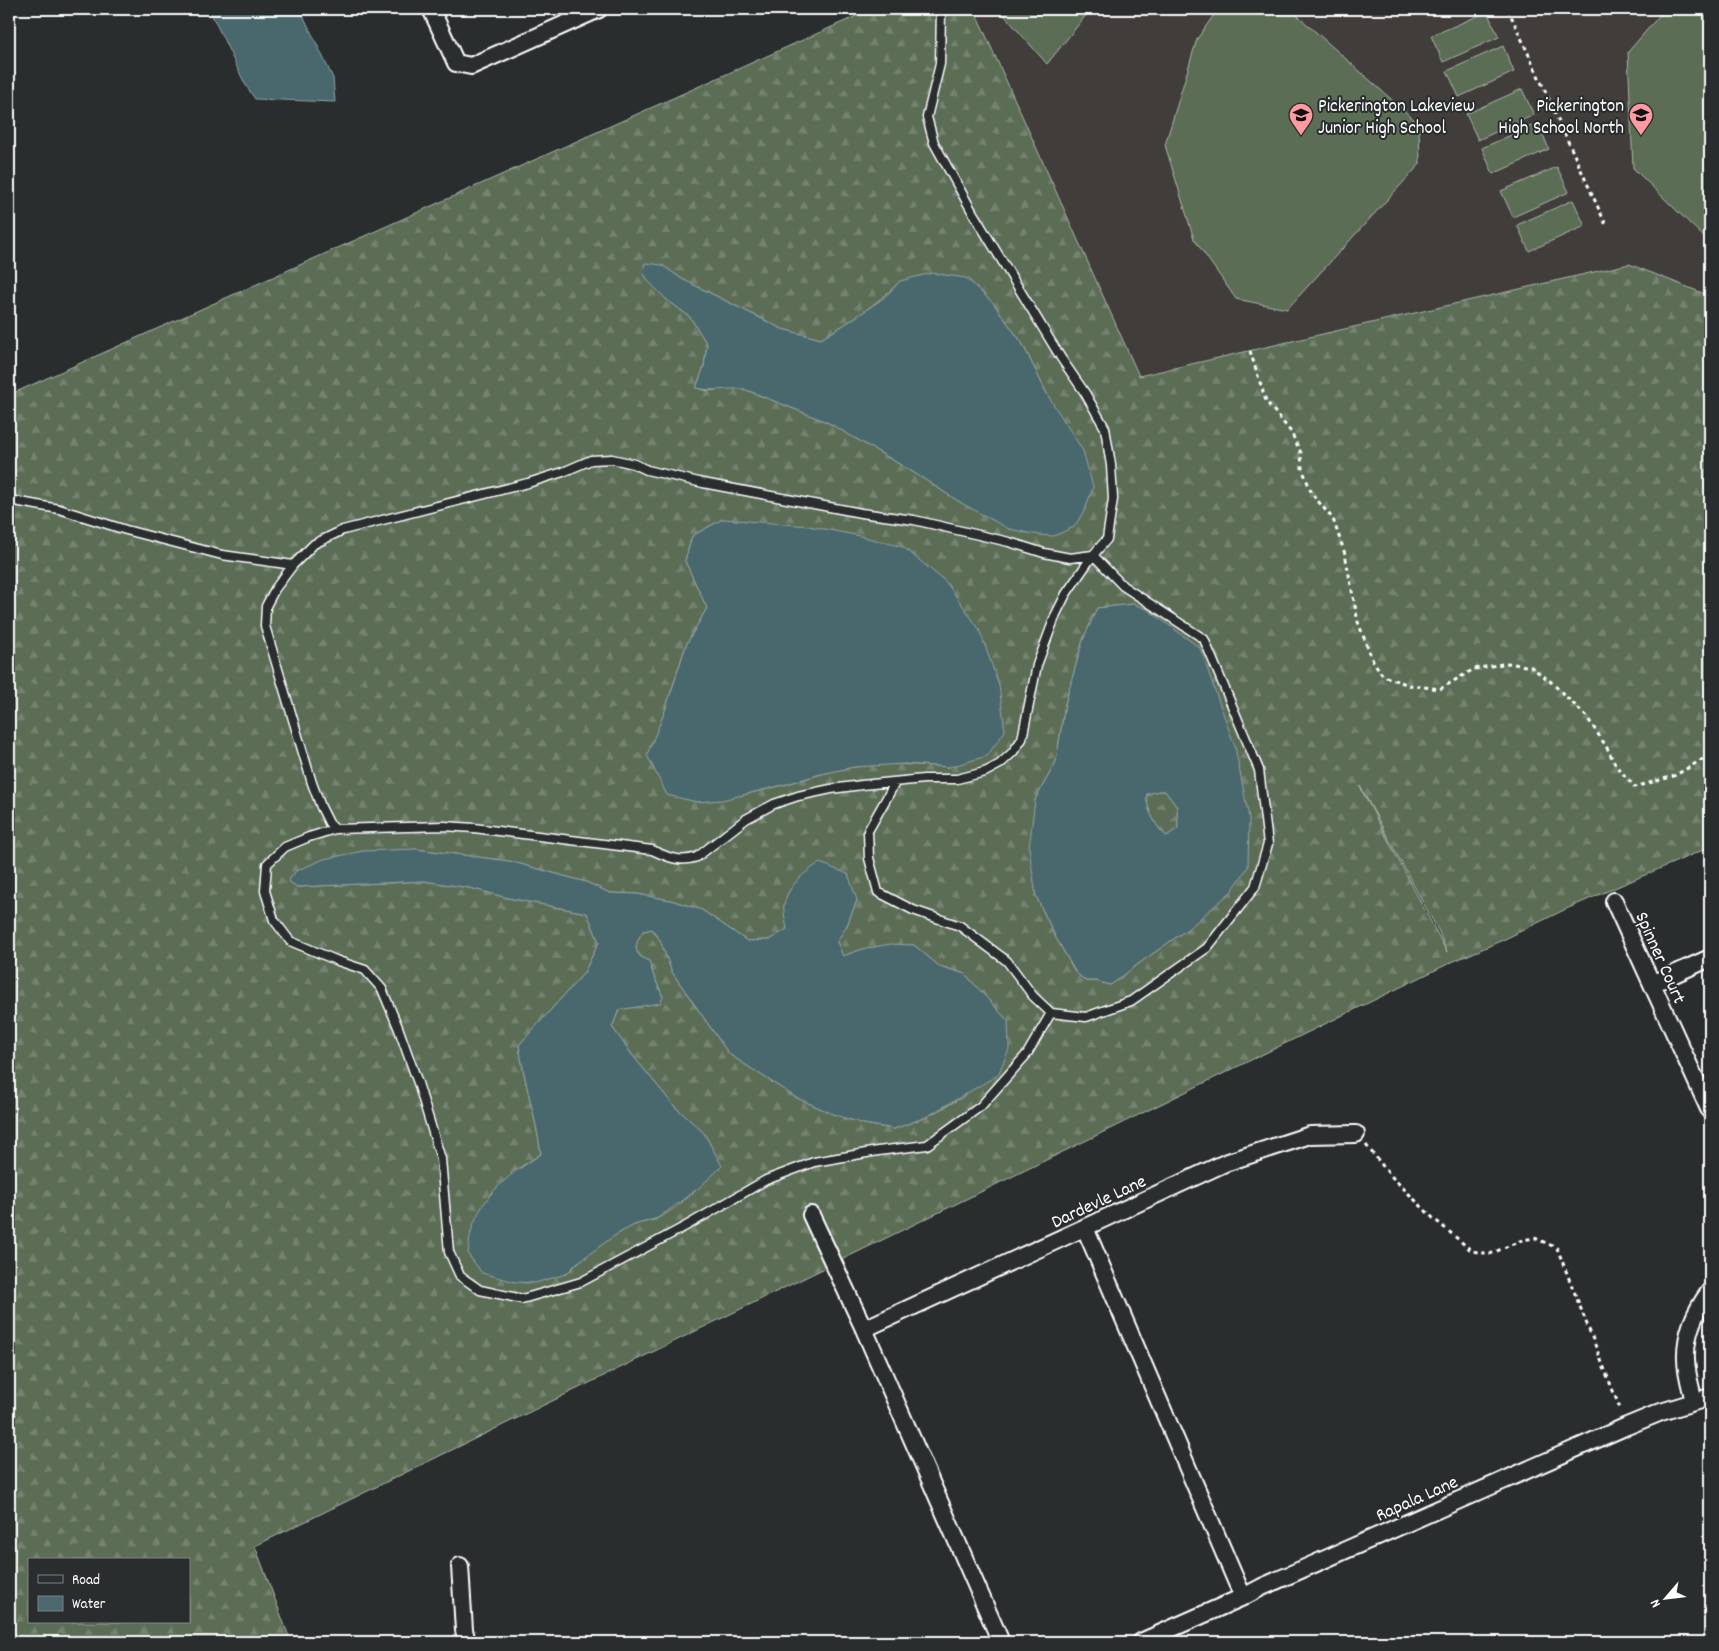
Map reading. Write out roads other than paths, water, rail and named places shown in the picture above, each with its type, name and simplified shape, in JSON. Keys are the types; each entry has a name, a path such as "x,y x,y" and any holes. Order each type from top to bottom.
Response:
{"street":[{"path":"431,9 456,63 471,66 599,9"},
{"name":"Spinner Court","path":"1614,901 1710,1111"},
{"path":"1652,984 1710,958"},
{"name":"Dardevle Lane","path":"864,1329 1225,1163 1310,1135 1356,1134"},
{"path":"811,1215 864,1329 1001,1642"},
{"path":"1085,1228 1242,1597"},
{"path":"1694,1401 1686,1360 1687,1339 1695,1314 1710,1291"},
{"name":"Rapala Lane","path":"1141,1642 1627,1426 1661,1412 1710,1397"},
{"path":"460,1566 464,1630 467,1642"}],"lane":[{"path":"941,9 940,64 927,117 934,143 973,213 1105,428 1111,465 1113,499 1107,539 1093,555 1066,594 1048,632 1037,665 1022,739 1013,752 1000,764 985,772 957,779 862,784 798,796 774,804 746,819 697,857 688,861 675,860 652,850 474,828 444,826 335,829 309,837 285,848 268,864 265,891 274,920 290,941 338,961 366,970 382,989 418,1083 441,1159 449,1252 460,1276 480,1290 522,1299 581,1282 686,1226 766,1180 814,1162 926,1145 981,1106 1027,1054 1051,1013"},
{"path":"335,829 329,823 321,807 312,783 265,626 266,606 275,589 293,566 314,544 343,530 528,483 563,472 591,460 612,459 634,464 647,470 703,483 861,513 914,520 1009,542 1044,553 1070,558 1093,555"},
{"path":"9,500 59,509 126,530 222,555 293,566"},
{"path":"896,783 868,831 869,858 878,892 913,910 960,926 1007,960 1033,996 1051,1013 1086,1017 1131,1000 1206,948 1255,887 1268,844 1259,770 1204,639 1123,586 1093,555"}],"water":[{"path":"209,9 300,9 333,78 335,102 255,99 245,84"},
{"path":"645,263 662,265 682,279 782,329 821,339 885,297 900,281 931,273 966,278 993,303 1022,343 1047,394 1083,451 1093,487 1085,510 1074,527 1054,536 1009,529 963,504 908,469 827,422 744,389 708,390 696,388 704,367 707,344 690,317 666,299 648,281 643,272"},
{"path":"723,519 809,526 903,547 946,582 979,629 999,685 1005,731 987,756 950,767 905,764 854,767 722,800 697,802 667,795 647,755 665,711 686,645 707,608 685,561 692,536"},
{"path":"1133,604 1147,609 1200,648 1235,747 1249,818 1248,867 1232,891 1189,928 1110,985 1096,981 1086,981 1076,973 1055,936 1036,896 1029,848 1035,800 1056,762 1065,704 1083,640 1097,608","holes":["1165,791 1177,807 1178,828 1167,836 1152,818 1147,799 1147,794"]},
{"path":"416,849 509,861 586,882 610,893 637,894 670,900 702,910 747,941 769,940 787,929 784,905 789,892 808,870 820,863 848,874 857,900 847,925 837,942 843,956 863,949 891,944 914,945 939,966 965,974 1008,1021 1009,1049 998,1075 926,1117 894,1129 864,1124 833,1114 795,1097 729,1054 672,972 660,940 652,929 643,931 636,949 643,959 649,961 663,997 660,1003 619,1010 612,1027 675,1107 704,1133 722,1166 700,1187 658,1218 634,1225 614,1236 577,1263 566,1274 535,1283 515,1282 482,1273 468,1254 474,1223 486,1200 494,1191 520,1168 541,1154 519,1045 584,973 599,942 587,913 508,898 470,888 424,881 297,887 288,881 296,871 324,859 363,851"}],"place":[{"name":"Pickerington Lakeview Junior High School","path":"1301,136"},
{"name":"Pickerington High School North","path":"1641,136"}]}
